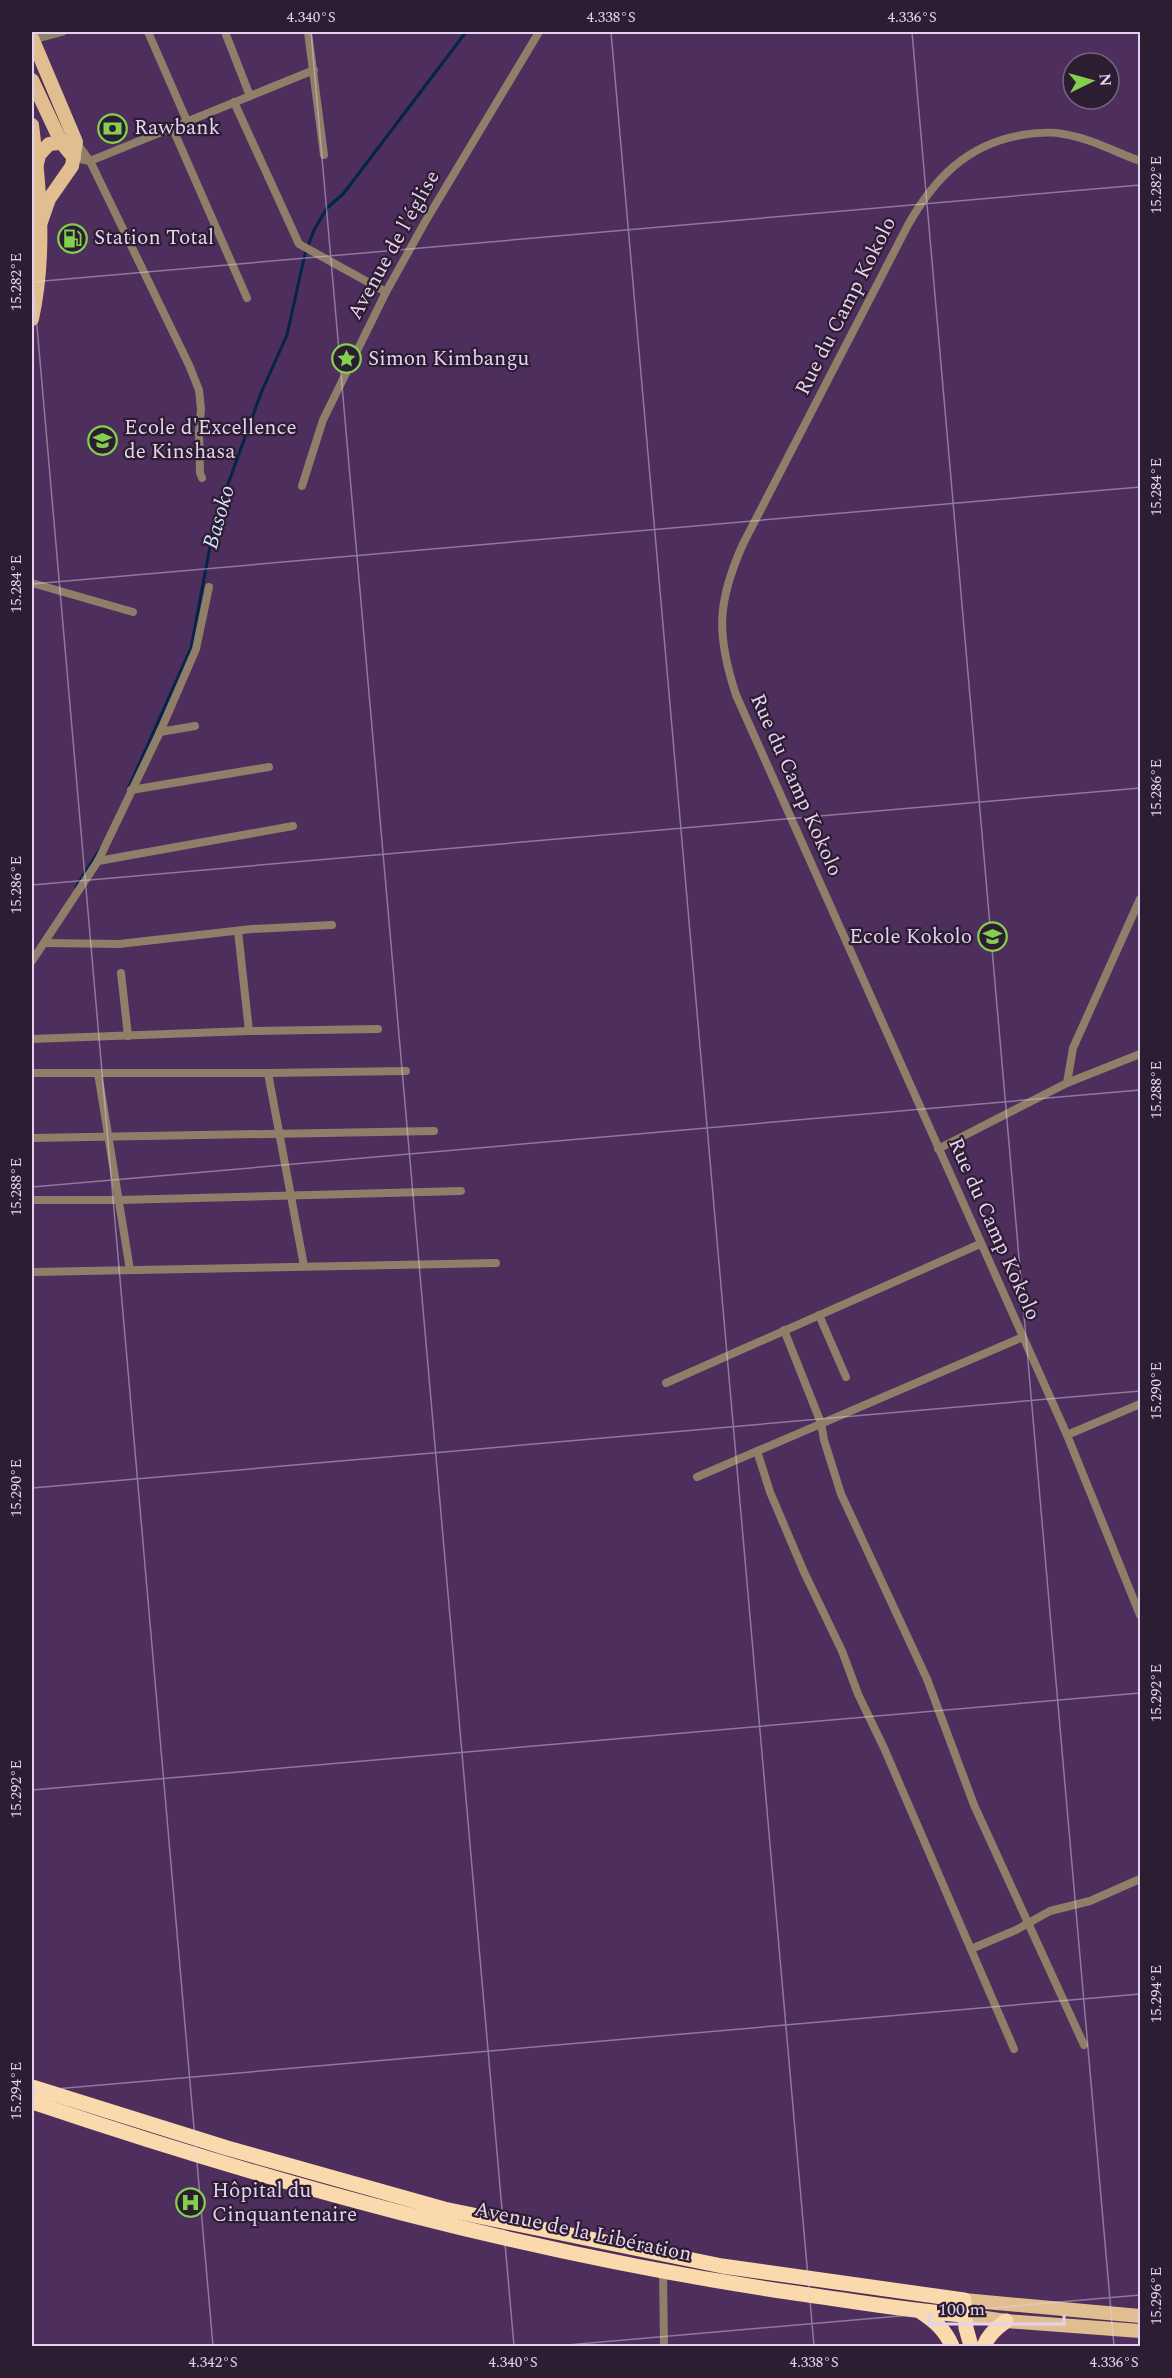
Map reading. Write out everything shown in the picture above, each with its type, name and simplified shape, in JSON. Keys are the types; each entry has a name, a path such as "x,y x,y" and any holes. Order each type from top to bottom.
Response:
{"highway":[{"name":"Avenue de la Libération","path":"32,2086 227,2148 444,2209 722,2266 946,2298 964,2308"},
{"name":"Avenue de la Libération","path":"32,2102 324,2193 452,2226 720,2282 946,2314 964,2308"},
{"path":"946,2298 946,2314 953,2346"},
{"path":"964,2308 971,2346"},
{"path":"919,2310 937,2323 953,2346"},
{"path":"984,2346 986,2339 1006,2321"}],"main road":[{"path":"32,39 76,142 72,166 48,199 42,222 32,319"},
{"path":"32,80 61,142 74,158"},
{"path":"32,125 42,222"},
{"path":"37,170 39,155 49,144 76,142"},
{"name":"Avenue de la Libération","path":"964,2308 1140,2316"},
{"name":"Avenue de la Libération","path":"964,2308 1006,2321 1140,2331"}],"street":[{"path":"32,39 63,32"},
{"path":"148,32 188,121"},
{"path":"225,32 249,96"},
{"path":"308,32 324,155"},
{"name":"Avenue de l'église","path":"302,486 323,420 386,292 539,32"},
{"path":"74,158 90,161 314,70"},
{"path":"234,102 299,244 323,255 386,292"},
{"path":"172,127 247,298"},
{"name":"Rue du Camp Kokolo","path":"1140,161 1062,133 1036,133 991,142 944,174 923,198 878,280 743,544 731,570 721,619 722,642 736,695 1067,1435 1140,1615"},
{"path":"76,142 90,161 199,390 201,409 198,431 202,478"},
{"path":"32,583 133,612"},
{"path":"32,961 98,861 160,732 196,649 209,587"},
{"path":"160,732 195,726"},
{"path":"131,790 269,767"},
{"path":"98,861 293,826"},
{"path":"1067,1083 1073,1048 1140,899"},
{"path":"45,943 118,944 238,931 332,925"},
{"path":"238,931 249,1031"},
{"path":"121,973 129,1036"},
{"path":"32,1039 378,1029"},
{"path":"938,1149 1067,1083 1140,1054"},
{"path":"32,1073 406,1071"},
{"path":"98,1073 130,1270"},
{"path":"268,1073 304,1266"},
{"path":"32,1138 434,1131"},
{"path":"32,1200 119,1200 461,1191"},
{"path":"666,1383 980,1244"},
{"path":"32,1272 496,1263"},
{"path":"819,1315 846,1377"},
{"path":"784,1330 821,1423 841,1494 921,1667 974,1805 1084,2045"},
{"path":"697,1477 1023,1337"},
{"path":"1067,1435 1140,1404"},
{"path":"757,1451 770,1492 804,1572 842,1651 858,1694 884,1748 1014,2049"},
{"path":"971,1949 1016,1930 1050,1911 1090,1901 1140,1879"},
{"path":"663,2271 664,2346"}],"waterway":[{"name":"Basoko","path":"128,789 191,648 215,520 261,393 287,335 305,254 314,230 327,208 343,194 466,32"},
{"name":"Basoko","path":"76,887 100,849"}],"place":[{"name":"Rawbank","path":"113,128"},
{"name":"Station Total","path":"73,238"},
{"name":"Simon Kimbangu","path":"347,359"},
{"name":"Ecole d'Excellence de Kinshasa","path":"103,440"},
{"name":"Ecole Kokolo","path":"993,937"},
{"name":"Hôpital du Cinquantenaire","path":"191,2203"}]}
